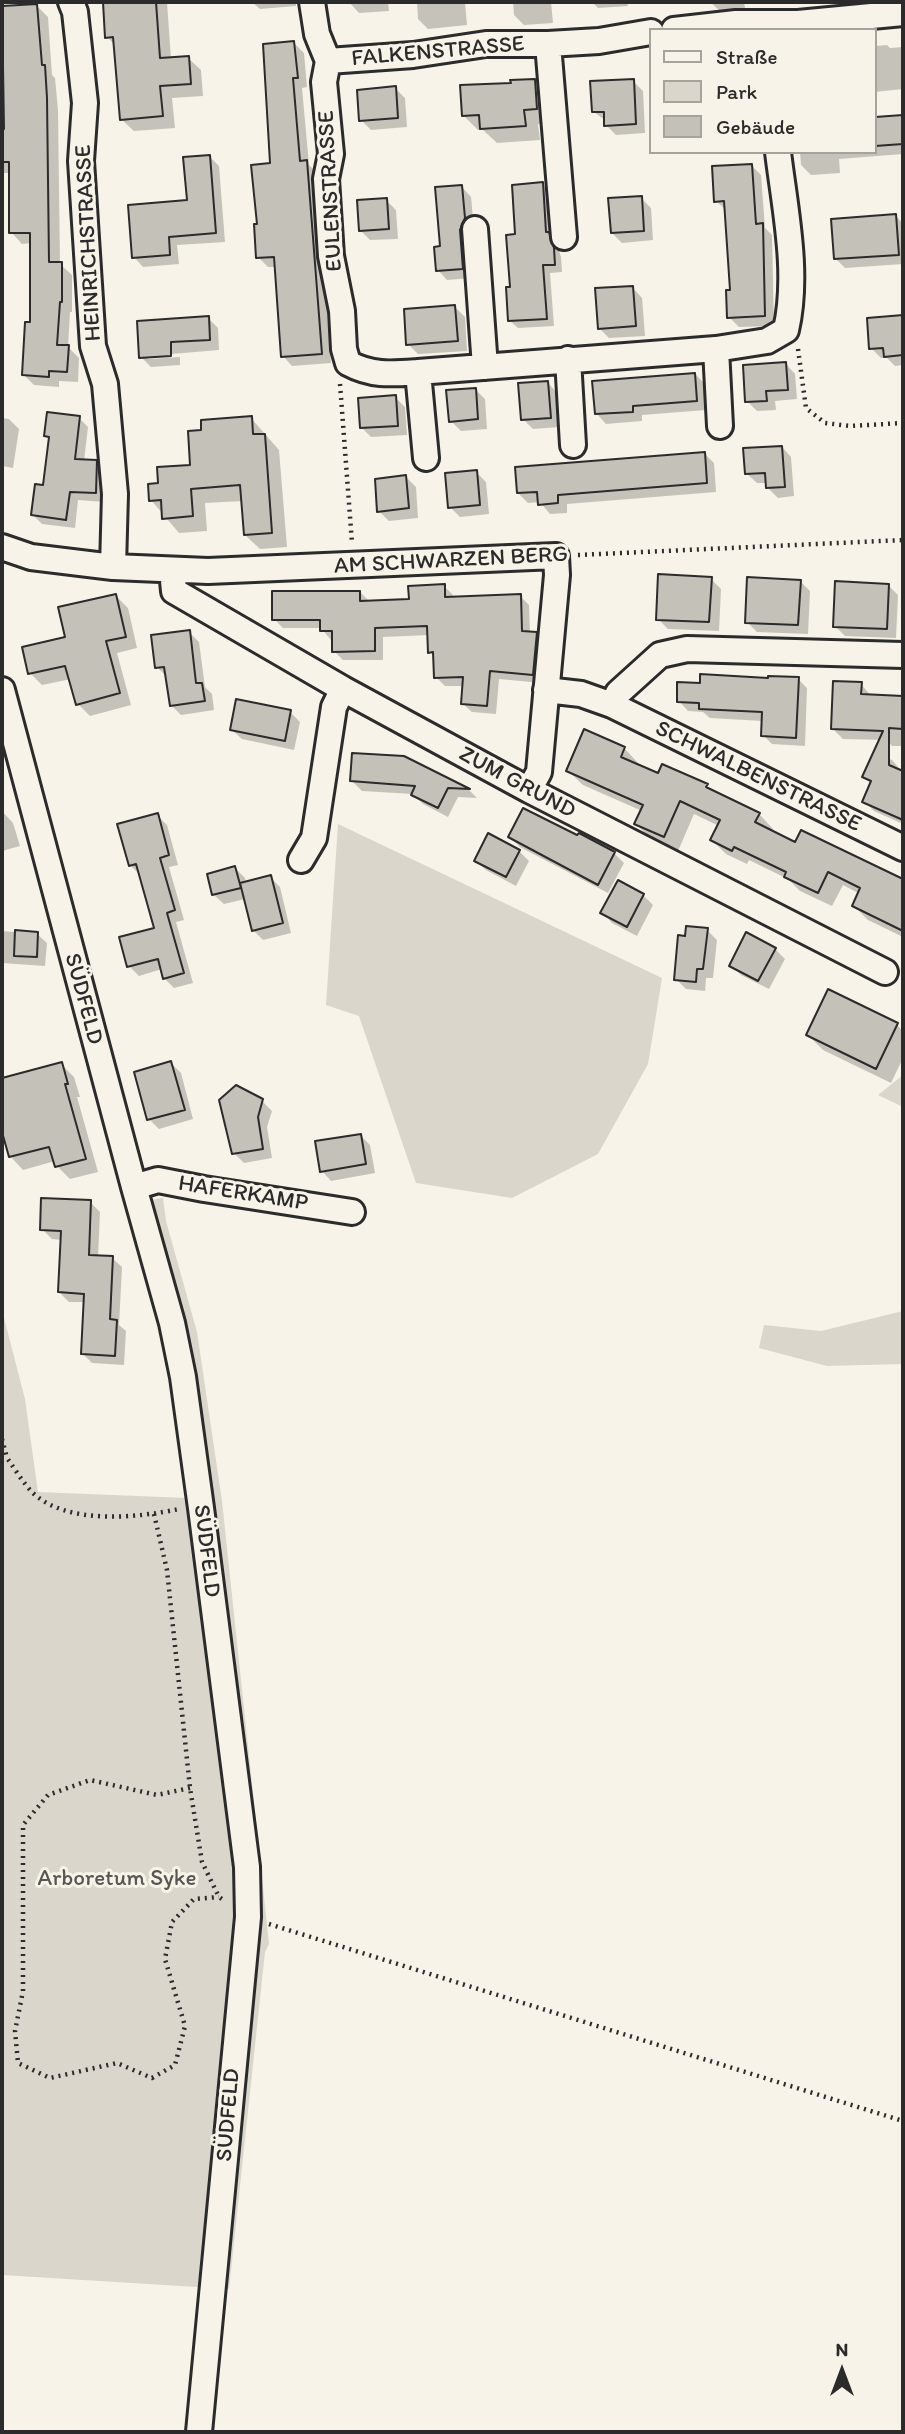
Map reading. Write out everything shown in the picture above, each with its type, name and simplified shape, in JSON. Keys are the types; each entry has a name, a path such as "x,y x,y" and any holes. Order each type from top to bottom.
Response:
{"street":[{"name":"HEINRICHSTRASSE","path":"71,2 75,12 85,103 81,161 93,346 105,384 113,468 113,567"},
{"path":"312,2 317,34 328,61"},
{"path":"692,28 769,18 798,23 903,13"},
{"name":"FALKENSTRASSE","path":"328,61 413,55 486,44 598,41 650,32"},
{"name":"FALKENSTRASSE","path":"548,44 564,237"},
{"name":"EULENSTRASSE","path":"328,61 324,82 331,154 326,179 331,256 342,311 344,349 348,363"},
{"path":"348,363 363,371 388,374 716,349 766,341 786,331 791,310 790,256 778,154"},
{"path":"475,229 485,367"},
{"path":"716,349 720,426"},
{"path":"568,359 573,445"},
{"path":"418,372 426,458"},
{"name":"AM SCHWARZEN BERG","path":"2,547 32,557 113,567 172,570 556,556"},
{"path":"529,790 539,772 556,556"},
{"name":"ZUM GRUND","path":"172,570 174,591 343,689 529,790 885,972"},
{"path":"612,705 618,693 660,655 687,649 903,655"},
{"path":"302,860 314,838 334,707 343,689"},
{"name":"SÜDFELD","path":"2,690 172,1323 183,1377 247,1867 248,1917 199,2432"},
{"name":"SCHWALBENSTRASSE","path":"546,690 581,694 612,705 903,848"},
{"name":"HAFERKAMP","path":"134,1187 158,1180 352,1212"}],"path":[{"path":"786,331 797,346 806,408 825,422 850,426 903,423"},
{"path":"348,363 340,378 353,565"},
{"name":"AM SCHWARZEN BERG","path":"556,556 903,540"},
{"path":"2,1439 4,1458 33,1493 51,1506 73,1513 112,1517 201,1508"},
{"path":"154,1514 167,1570 190,1788 202,1862 219,1897 248,1917 903,2121"},
{"path":"190,1788 157,1795 90,1780 48,1795 23,1825 23,1991 16,2031 18,2063 50,2078 117,2063 152,2078 175,2066 185,2026 165,1959 172,1922 194,1899 219,1897"}],"green space":[{"path":"338,824 662,978 648,1064 598,1154 512,1198 416,1183 359,1016 326,1005"},
{"path":"903,1075 903,1107 878,1095"},
{"name":"Arboretum Syke","path":"163,1198 166,1221 197,1332 222,1501 269,1944 265,1952 229,2289 2,2275 2,1310 25,1399 38,1492 187,1498 170,1369 125,1204"},
{"path":"903,1311 903,1364 827,1366 759,1348 764,1325 821,1331"}],"building":[{"path":"103,2 156,2 160,58 189,56 191,84 160,86 163,116 120,120 113,37 105,38"},
{"path":"37,4 47,98 49,262 62,262 62,302 57,345 69,345 67,372 49,371 49,377 22,375 25,322 30,322 30,233 9,233 9,162 2,162 2,6"},
{"path":"294,41 298,78 293,78 300,161 307,160 322,354 281,357 274,257 256,258 254,224 257,224 251,165 270,163 263,44"},
{"path":"535,79 537,109 524,110 526,126 480,129 479,115 462,116 460,85"},
{"path":"634,79 636,124 604,126 604,112 592,112 590,81"},
{"path":"396,86 398,118 359,121 357,90"},
{"path":"903,115 903,144 877,146 877,117"},
{"path":"210,155 216,233 169,237 170,255 132,258 128,205 187,200 183,157"},
{"path":"752,164 756,224 763,223 765,316 727,318 726,290 730,290 724,201 714,202 712,166"},
{"path":"543,182 546,232 549,232 554,248 555,265 543,265 547,319 508,321 506,287 510,287 506,235 515,234 512,185"},
{"path":"462,185 465,218 460,230 463,269 436,271 434,247 440,246 435,187"},
{"path":"642,196 644,231 611,233 608,198"},
{"path":"387,198 389,229 359,231 357,200"},
{"path":"896,214 899,255 834,259 831,219"},
{"path":"633,286 636,326 598,329 595,288"},
{"path":"455,305 458,341 406,345 404,309"},
{"path":"903,315 903,355 884,357 883,348 869,349 867,318"},
{"path":"209,316 210,340 171,342 171,356 139,358 137,321"},
{"path":"786,362 788,390 766,391 767,401 745,402 743,365"},
{"path":"695,373 697,401 633,406 633,412 595,414 592,381"},
{"path":"548,381 551,418 521,420 518,383"},
{"path":"476,388 478,419 449,422 446,390"},
{"path":"396,395 398,426 360,428 358,398"},
{"path":"47,412 80,416 75,459 97,460 96,493 70,492 66,520 31,515 35,484 43,485 49,437 44,436"},
{"path":"252,416 253,434 265,434 272,533 244,535 240,485 191,489 193,516 162,519 161,500 149,501 148,484 158,483 157,467 190,465 188,431 201,430 201,420"},
{"path":"782,446 785,487 766,488 765,473 745,474 743,448"},
{"path":"705,452 707,483 558,495 558,503 538,505 537,492 517,493 515,467"},
{"path":"477,470 480,505 448,508 445,473"},
{"path":"406,475 409,508 377,512 375,479"},
{"path":"658,574 712,577 709,622 656,620"},
{"path":"747,577 801,580 798,625 745,623"},
{"path":"835,581 889,584 887,629 833,627"},
{"path":"445,584 445,597 521,594 522,631 537,632 533,675 490,671 487,706 461,704 463,677 434,678 433,652 428,653 427,626 375,628 375,651 332,652 332,631 320,631 320,620 272,620 272,591 360,591 360,601 409,599 408,586"},
{"path":"116,594 126,637 106,641 120,693 76,705 65,666 28,674 22,647 65,637 58,607"},
{"path":"190,630 196,683 202,683 205,701 170,706 164,667 155,668 151,635"},
{"path":"700,674 799,677 796,738 761,736 762,712 699,709 699,703 677,702 677,682 700,683"},
{"path":"833,681 862,682 861,694 903,696 903,729 889,728 889,765 903,771 903,820 862,802 871,781 862,777 883,731 831,729"},
{"path":"236,699 291,710 285,741 230,730"},
{"path":"584,729 625,747 621,757 658,773 662,764 708,784 706,787 760,813 755,822 795,842 801,830 903,879 903,931 852,906 860,888 828,872 818,893 784,877 786,872 734,847 732,851 710,840 720,820 680,801 664,837 634,824 643,805 566,771"},
{"path":"352,753 404,756 470,789 448,788 438,808 411,795 415,786 350,781"},
{"path":"523,808 615,852 598,885 508,837"},
{"path":"158,813 169,855 160,858 175,910 167,913 184,973 163,979 158,959 127,967 119,937 154,928 136,864 129,866 117,824"},
{"path":"488,833 520,850 506,877 474,861"},
{"path":"235,866 241,888 212,895 207,874"},
{"path":"271,875 283,923 252,931 240,883"},
{"path":"618,880 644,894 627,927 600,913"},
{"path":"686,926 708,928 703,969 697,969 696,982 674,980 678,935 685,936"},
{"path":"15,930 38,932 37,957 14,956"},
{"path":"746,932 776,948 758,981 729,966"},
{"path":"828,989 898,1023 876,1069 806,1035"},
{"path":"171,1061 185,1110 147,1120 134,1072"},
{"path":"62,1062 68,1084 65,1084 86,1159 55,1167 49,1147 9,1157 2,1132 2,1078"},
{"path":"236,1085 263,1099 258,1117 263,1149 232,1154 219,1100"},
{"path":"361,1134 366,1164 320,1172 315,1141"},
{"path":"41,1198 91,1200 89,1255 113,1256 110,1319 117,1320 115,1356 81,1354 84,1294 58,1292 61,1231 40,1230"}]}
